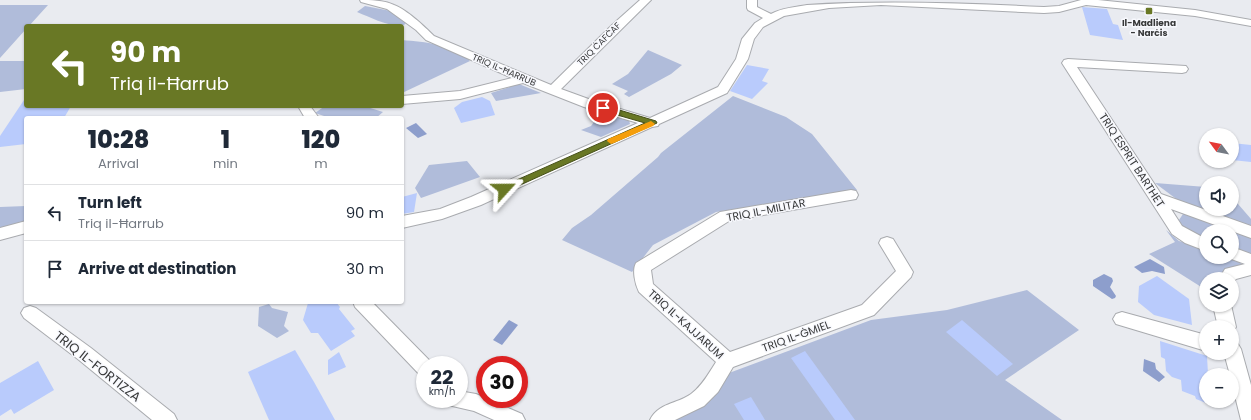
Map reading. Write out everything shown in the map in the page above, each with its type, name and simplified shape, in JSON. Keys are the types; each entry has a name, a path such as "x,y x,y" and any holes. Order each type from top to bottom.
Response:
{"street":[{"name":"TRIQ IL-ĦARRUB","path":"365,0 391,7 420,28 430,38 524,79 589,104 653,123"},
{"name":"TRIQ ĊAFĊAF","path":"553,90 616,27 646,0"},
{"path":"752,0 752,8 772,18"},
{"path":"404,222 442,214 476,201 724,90 742,59 748,39 759,25 781,13 829,5 881,2 1044,10 1059,9 1085,1 1195,12 1251,23"},
{"name":"TRIQ ESPRIT BARTHET","path":"1182,69 1068,63 1177,230 1191,239 1199,242"},
{"path":"404,100 460,95 524,79"},
{"name":"TRIQ IL-MILITAR","path":"645,287 642,267 725,216 851,195"},
{"path":"1157,198 1251,232"},
{"path":"0,234 24,228"},
{"name":"TRIQ IL-ĠMIEL","path":"727,361 868,310 905,272 887,243"},
{"path":"1239,256 1251,260"},
{"path":"1239,272 1251,269"},
{"name":"TRIQ IL-KAJJARUM","path":"645,287 727,361"},
{"path":"363,304 416,359"},
{"name":"TRIQ IL-FORTIZZA","path":"30,313 167,420"},
{"path":"1122,319 1199,341"},
{"path":"1235,360 1250,411"},
{"path":"660,420 665,415 696,400 711,386 727,361"},
{"path":"468,405 480,411 515,420"}],"shaded area":[{"path":"0,5 48,5 31,24 24,24 24,31 0,58"},
{"path":"365,6 391,11 406,23 404,25 389,24 357,12"},
{"path":"404,40 429,43 446,47 470,61 404,92"},
{"path":"648,50 682,65 671,74 629,97 624,94 628,91 612,84 628,74"},
{"path":"0,61 24,61 24,89 0,92"},
{"path":"519,84 541,93 496,101 491,93"},
{"path":"733,96 786,117 812,134 857,190 716,212 653,245 632,272 562,240 572,228 591,215 661,153"},
{"path":"322,108 370,108 383,112 378,116 324,116 315,113"},
{"path":"601,113 629,120 630,124 601,137 581,130 591,126"},
{"path":"416,123 427,134 418,138 406,128"},
{"path":"467,161 480,177 421,198 415,188 429,165"},
{"path":"1155,183 1199,186 1199,208 1179,201"},
{"path":"1239,205 1251,219 1251,226 1222,216 1239,216"},
{"path":"24,206 24,225 0,231 0,207"},
{"path":"1183,214 1197,215 1220,224 1199,224 1199,238 1183,230 1179,220"},
{"path":"1166,230 1179,241 1199,247 1199,264 1239,264 1239,259 1241,264 1231,272 1199,272 1199,286 1149,254 1175,242"},
{"path":"1239,231 1251,236 1251,255 1239,252"},
{"path":"1150,259 1164,267 1165,274 1152,271 1142,273 1134,267"},
{"path":"1104,274 1112,278 1113,281 1110,287 1116,296 1115,298 1112,299 1093,286 1093,280"},
{"path":"1027,290 1079,330 1005,380 1062,420 674,420 729,373 871,320 947,310"},
{"path":"269,304 272,308 288,312 284,326 289,331 277,338 258,326 259,307"},
{"path":"509,320 518,325 502,345 493,340"},
{"path":"1144,359 1155,363 1156,369 1165,377 1159,382 1143,371"}],"building":[{"path":"1082,7 1107,9 1113,24 1118,25 1123,40 1090,35"},
{"path":"747,65 769,69 762,81 768,83 752,99 730,91"},
{"path":"482,97 490,101 495,115 461,123 454,108 462,102"},
{"path":"24,100 24,108 70,108 65,116 24,116 24,144 0,147 0,136"},
{"path":"1239,144 1251,145 1251,162 1239,161"},
{"path":"417,193 414,212 404,214 404,196"},
{"path":"1157,276 1189,299 1192,325 1154,315 1138,302 1139,286"},
{"path":"308,304 338,304 340,307 339,309 355,329 351,331 355,336 331,351 318,333 311,333 303,320"},
{"path":"962,320 1013,364 997,376 946,332"},
{"path":"1160,341 1199,353 1199,360 1207,360 1208,368 1199,368 1199,400 1196,399 1195,396 1182,391 1181,380 1172,377 1166,371 1165,359 1161,357"},
{"path":"295,350 335,420 269,420 248,372"},
{"path":"805,351 855,420 835,420 791,358"},
{"path":"339,352 346,367 328,375 328,360"},
{"path":"38,361 54,390 14,414 11,409 0,416 0,383"},
{"path":"751,397 765,420 744,420 734,404"}],"slow traffic":[{"path":"611,141 651,124"}],"place":[{"name":"Il-Madliena - Narċis","path":"1149,11"}],"route":[{"path":"504,189 653,123 603,108"}]}
